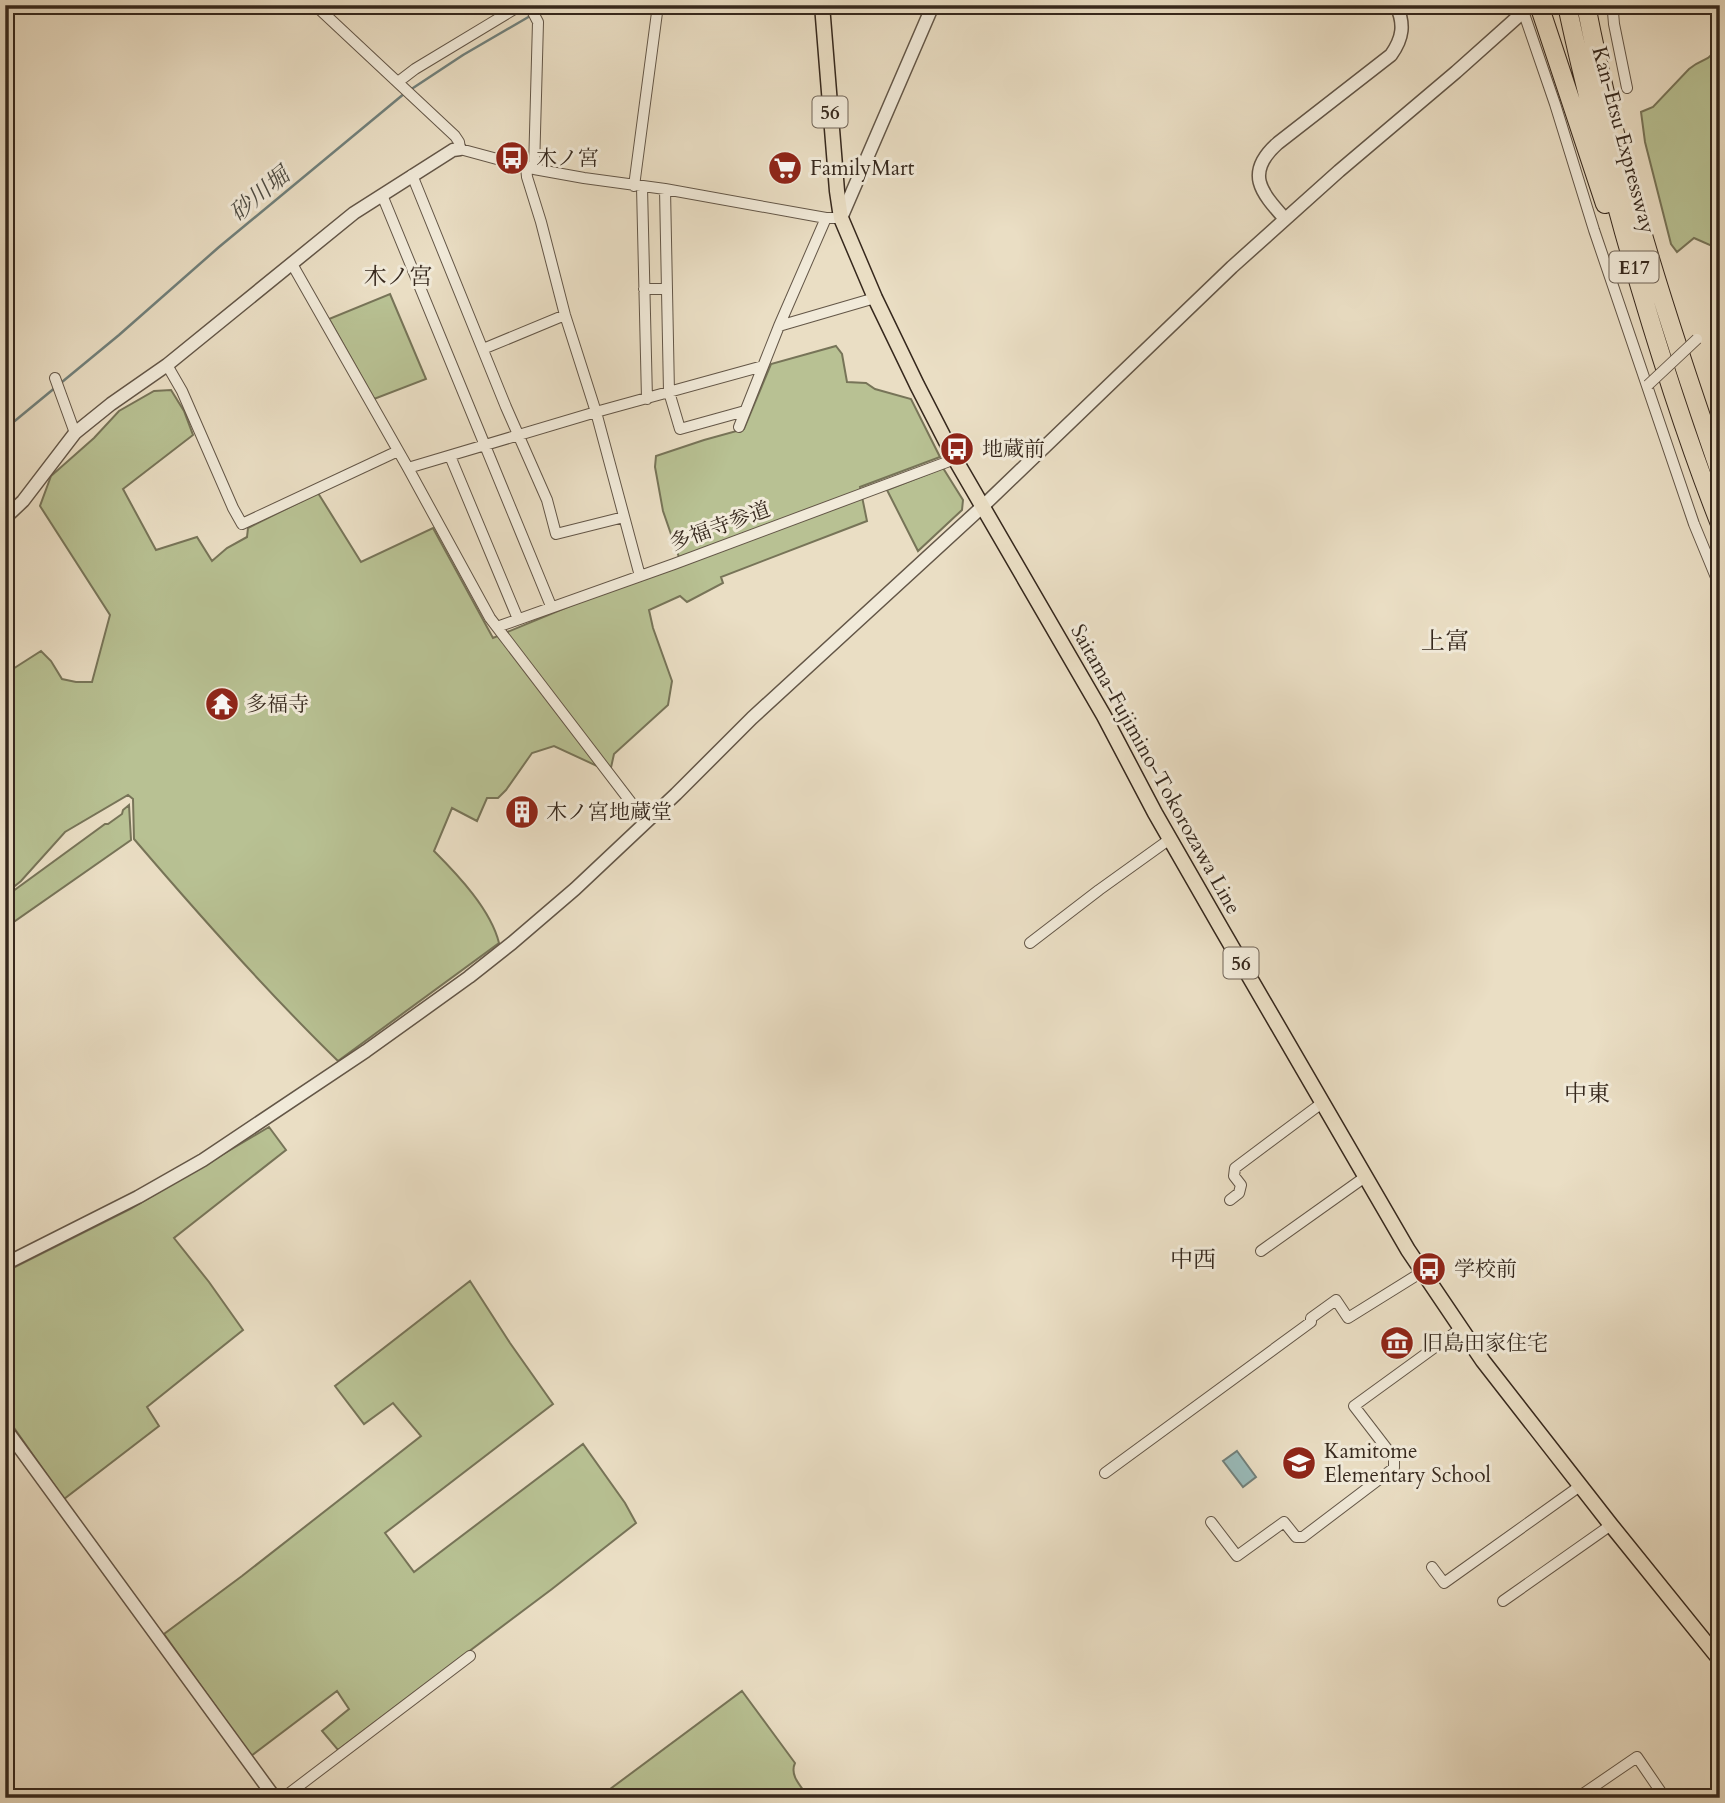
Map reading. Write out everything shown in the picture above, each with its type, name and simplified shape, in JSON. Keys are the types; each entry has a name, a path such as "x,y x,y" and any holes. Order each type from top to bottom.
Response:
{"highway":[{"name":"Kan-Etsu Expressway","path":"1567,5 1592,118 1654,338 1720,524"},
{"name":"Kan-Etsu Expressway","path":"1586,5 1623,163 1654,275 1720,472"},
{"path":"1528,7 1654,338"}],"main road":[{"name":"Saitama-Fujimino-Tokorozawa Line","path":"822,5 836,191 833,218 955,459 1104,716 1170,839 1422,1272 1499,1382 1720,1660"}],"street":[{"path":"314,5 455,136 460,149"},
{"path":"400,83 415,69 521,5"},
{"path":"528,5 537,20 530,168 527,177 565,315 596,412 640,576"},
{"path":"647,399 638,186 657,5"},
{"path":"739,427 779,326 933,5"},
{"path":"1285,219 1265,197 1260,187 1263,162 1278,143 1391,55 1398,46 1402,33 1401,17 1396,5"},
{"path":"1620,5 1613,12 1614,24 1627,88"},
{"path":"5,1264 117,1208 203,1160 331,1076 512,943 575,889 752,718 982,507 1232,267 1528,7 1594,230 1694,524 1720,587"},
{"path":"5,518 23,501 75,433 167,365 354,214 453,150 460,149 530,168 833,218"},
{"path":"412,175 518,436 547,500 556,534 624,517"},
{"path":"665,189 668,392 680,429 745,411"},
{"path":"382,195 551,606"},
{"path":"292,264 490,618 646,822"},
{"path":"644,289 667,289"},
{"path":"779,326 875,298"},
{"path":"483,349 565,315"},
{"path":"1648,385 1698,339"},
{"path":"167,365 183,391 242,524 398,451"},
{"path":"408,468 763,366"},
{"path":"55,378 75,433"},
{"path":"450,456 518,619"},
{"name":"多福寺参道","path":"497,627 955,459"},
{"path":"1030,943 1170,839"},
{"path":"1230,1200 1239,1193 1241,1185 1234,1175 1235,1168 1322,1103"},
{"path":"1261,1251 1365,1177"},
{"path":"1105,1473 1311,1322 1311,1318 1336,1300 1348,1318 1422,1272"},
{"path":"1211,1522 1237,1556 1284,1522 1296,1537 1303,1537 1394,1468 1394,1458 1354,1406 1460,1329"},
{"path":"5,1428 275,1798"},
{"path":"1432,1567 1444,1583 1580,1486"},
{"path":"1503,1601 1611,1525"},
{"path":"283,1798 470,1656"},
{"path":"1577,1798 1637,1757 1665,1798"}],"green space":[{"path":"1720,47 1720,243 1712,246 1694,238 1677,252 1671,244 1645,142 1641,112 1653,107 1689,69"},
{"path":"390,294 426,379 374,399 329,319"},
{"path":"836,346 842,354 847,382 866,383 875,389 911,399 940,457 860,487 867,521 721,577 723,583 687,602 680,596 649,610 672,681 668,705 614,754 610,772 554,746 532,753 498,798 487,798 477,821 452,808 434,851 481,906 499,943 338,1061 233,952 134,839 133,799 128,795 65,832 21,881 5,894 5,674 41,651 62,679 92,682 110,615 40,506 51,476 94,438 119,411 154,391 171,390 184,411 193,435 123,489 156,550 197,537 212,561 227,548 247,537 248,528 318,493 361,562 433,528 493,638 587,599 682,566 663,511 655,467 656,456 744,429 771,364"},
{"path":"943,468 963,500 962,510 918,551 887,490"},
{"path":"129,805 131,840 5,928 5,897 122,814"},
{"path":"269,1127 286,1150 174,1238 243,1330 147,1407 159,1426 64,1499 5,1415 5,1272 130,1209"},
{"path":"470,1281 553,1404 385,1533 414,1572 583,1444 636,1523 338,1750 322,1731 349,1709 337,1691 251,1756 164,1634 421,1436 393,1403 364,1424 335,1386"},
{"path":"742,1691 795,1763 795,1777 809,1798 598,1798"}],"water":[{"path":"1237,1451 1256,1477 1243,1487 1223,1461"}],"waterway":[{"name":"砂川堀","path":"410,90 463,55 549,5"},
{"name":"砂川堀","path":"5,429 405,93"}],"place":[{"name":"木ノ宮","path":"512,158"},
{"name":"FamilyMart","path":"785,168"},
{"name":"地蔵前","path":"957,449"},
{"name":"多福寺","path":"222,704"},
{"name":"木ノ宮地蔵堂","path":"522,812"},
{"name":"学校前","path":"1429,1269"},
{"name":"旧島田家住宅","path":"1397,1343"},
{"name":"Kamitome Elementary School","path":"1299,1463"}],"district":[{"name":"木ノ宮","path":"398,276"},
{"name":"上富","path":"1445,641"},
{"name":"中東","path":"1587,1093"},
{"name":"中西","path":"1193,1259"}]}
